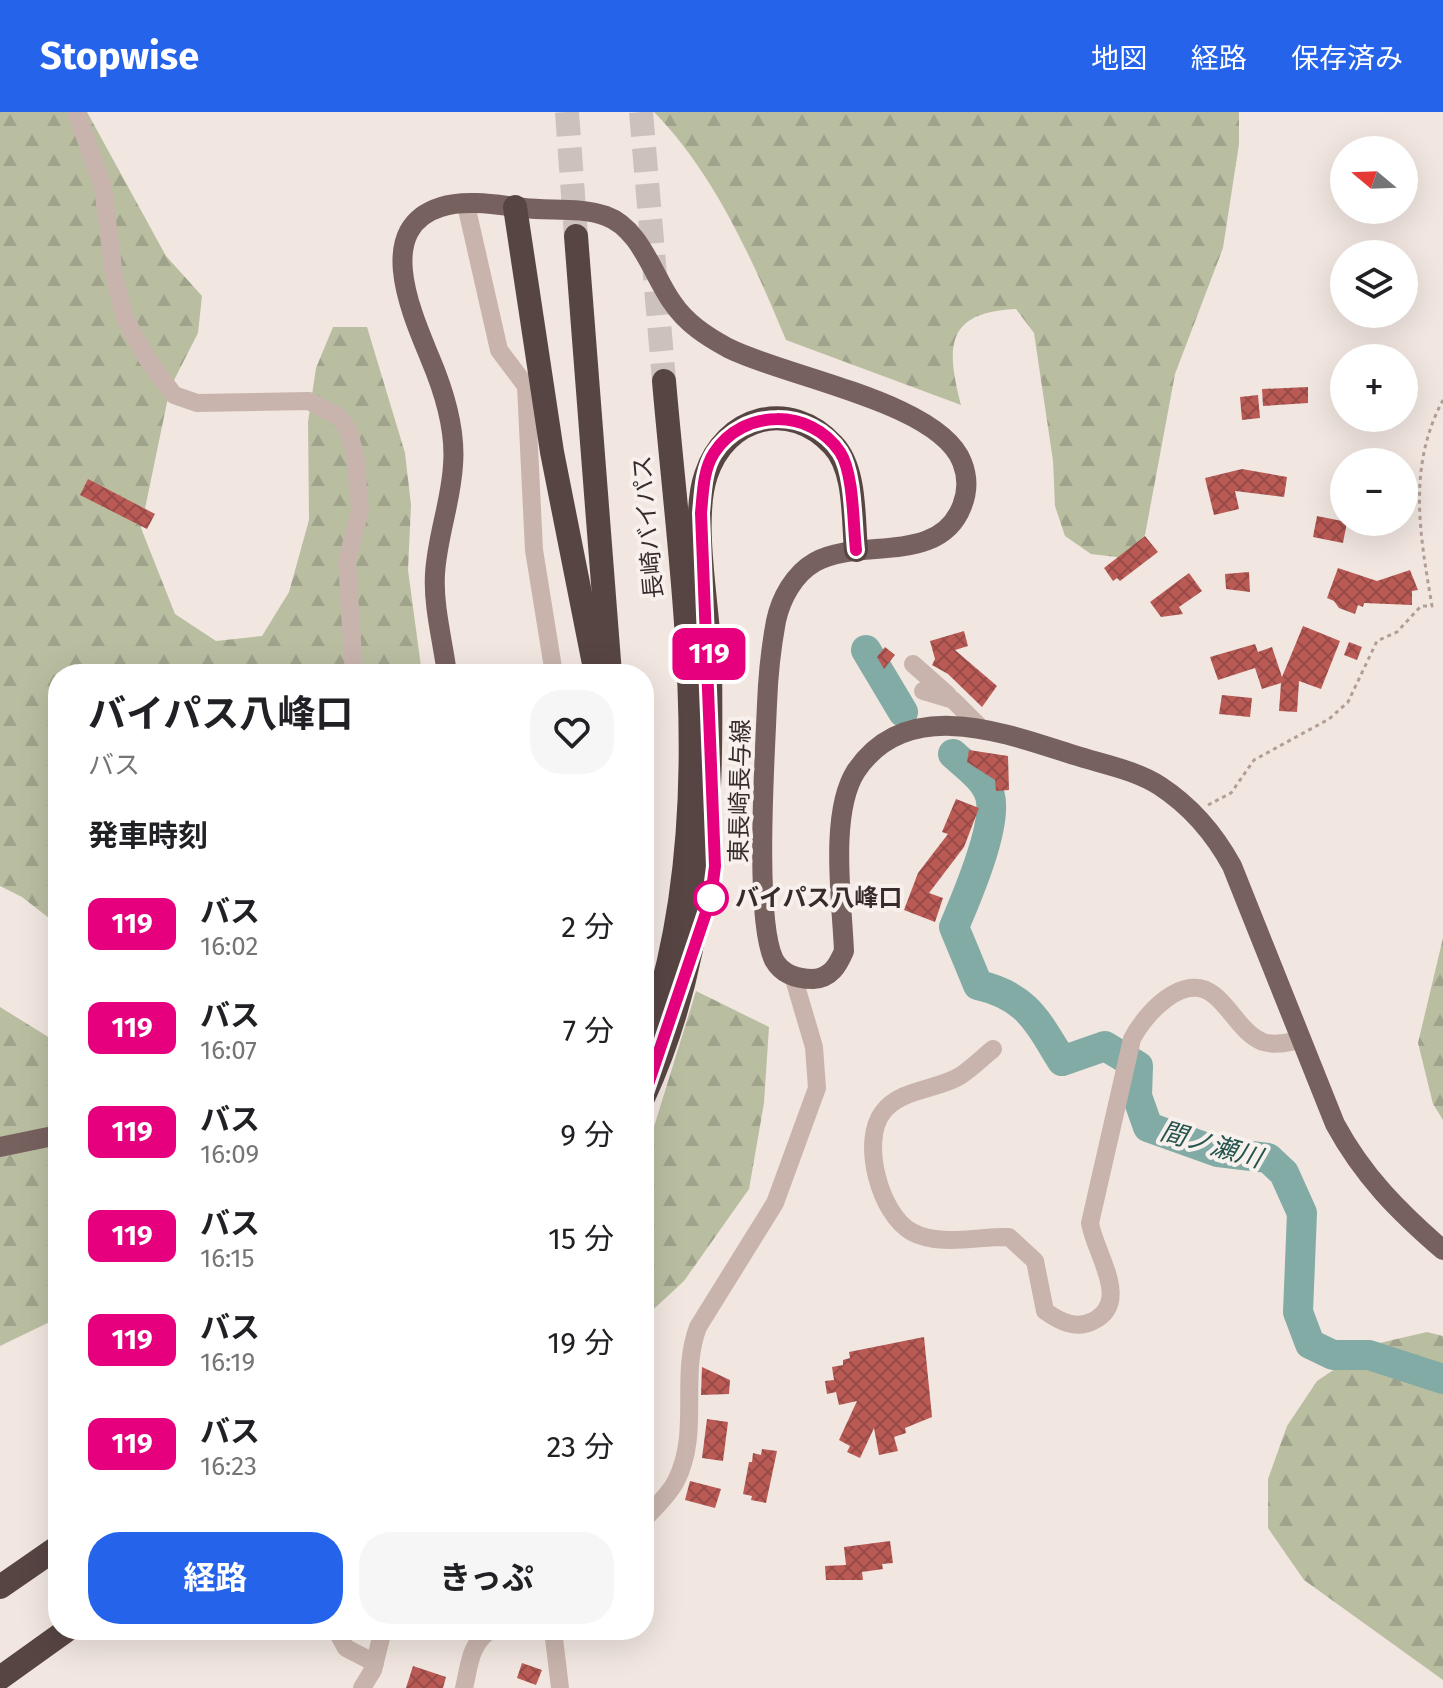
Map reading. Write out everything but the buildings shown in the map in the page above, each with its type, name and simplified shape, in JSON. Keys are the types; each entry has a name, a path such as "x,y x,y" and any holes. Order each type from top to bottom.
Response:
{"highway":[{"path":"515,207 552,452 594,664"},
{"name":"長崎バイパス","path":"576,236 609,664"},
{"name":"長崎バイパス","path":"654,1013 672,953 685,886 690,829 691,755 681,576 664,381"},
{"path":"654,1069 673,1018 692,948 710,812 710,661 701,513 704,479 713,454 731,433 761,419 805,423 822,432 842,454 850,489 856,550"},
{"path":"681,576 709,717"},
{"path":"0,1587 48,1554"},
{"path":"0,1678 53,1640"}],"main road":[{"name":"東長崎長与線","path":"446,664 434,576 454,464 452,430 441,384 404,283 401,254 407,235 419,220 441,207 515,207 609,217 633,239 672,302 698,331 733,350 893,408 948,437 962,462 968,490 958,516 940,533 917,544 856,550 813,563 785,593 776,619 764,775 766,903 769,945 775,962 793,976"},
{"path":"793,976 822,978 837,967 844,951 841,818 845,794 869,754 910,730 960,724 1041,745 1156,783 1197,816 1217,839 1245,894 1300,1040 1335,1124 1353,1158 1397,1210 1443,1250"},
{"path":"0,1147 48,1137"}],"street":[{"path":"76,112 103,187 114,276 125,318 146,357 174,395 197,403 309,401 339,417 348,430 355,454 360,510 347,561 353,609 354,664"},
{"path":"466,205 499,350 526,386 534,550 552,664"},
{"path":"913,664 983,730"},
{"path":"923,691 953,700"},
{"path":"654,1508 675,1484 684,1463 690,1438 689,1360 698,1327 775,1203 817,1088 814,1047 793,976"},
{"path":"993,1049 958,1077 904,1096 883,1111 873,1132 870,1156 893,1213 911,1232 935,1239 1009,1237 1035,1261 1045,1311 1060,1322 1076,1325 1091,1323 1103,1314 1111,1302 1112,1285 1094,1245 1090,1223 1132,1039 1144,1017 1162,1000 1199,989 1213,993 1251,1034 1263,1042 1281,1044 1300,1040"},
{"path":"342,1640 346,1648 375,1663"},
{"path":"362,1688 375,1663 381,1640"},
{"path":"464,1688 467,1661 478,1640"},
{"path":"554,1640 560,1688"}],"path":[{"path":"1197,816 1207,805 1231,793 1254,760 1329,719 1348,702 1377,641 1397,632 1421,606 1432,606 1418,526 1420,460 1431,422 1443,400"}],"green space":[{"path":"0,112 87,112 166,256 202,296 198,333 170,388 141,528 175,614 216,641 262,636 289,592 309,520 308,422 316,368 333,327 367,327 405,453 411,505 408,570 421,664 48,664 48,917 22,897 0,886"},
{"path":"654,112 1239,112 1239,144 1223,248 1175,374 1145,535 1125,558 1091,554 1065,536 1055,506 1053,461 1034,333 1016,309 975,317 963,325 956,336 953,366 961,405 786,340 746,249 714,191 676,136"},
{"path":"1443,938 1443,1120 1433,1104 1418,1043"},
{"path":"696,991 769,1027 764,1103 749,1189 684,1281 654,1309 654,1127"},
{"path":"0,1007 48,1037 48,1323 0,1346"},
{"path":"1427,1332 1443,1336 1443,1680 1304,1580 1268,1528 1268,1479 1287,1426 1317,1381 1371,1345"}],"waterway":[{"name":"間ノ瀬川","path":"866,650 903,712"},
{"name":"間ノ瀬川","path":"953,754 980,778 990,796 985,843 954,927 978,985 1020,1003 1037,1022 1062,1061 1105,1046 1138,1066 1137,1096 1148,1127 1218,1152 1268,1158 1284,1173 1302,1213 1298,1312 1310,1344 1333,1355 1369,1355 1443,1379"}],"tunnel":[{"path":"567,112 576,236"},
{"path":"641,112 664,381"}],"bus line":[{"name":"119","path":"654,1069 711,898 715,866 710,812 710,661 701,513 704,479 713,454 731,433 761,419 805,423 822,432 842,454 850,489 856,550"}],"place":[{"name":"バイパス八峰口","path":"711,898"}]}
